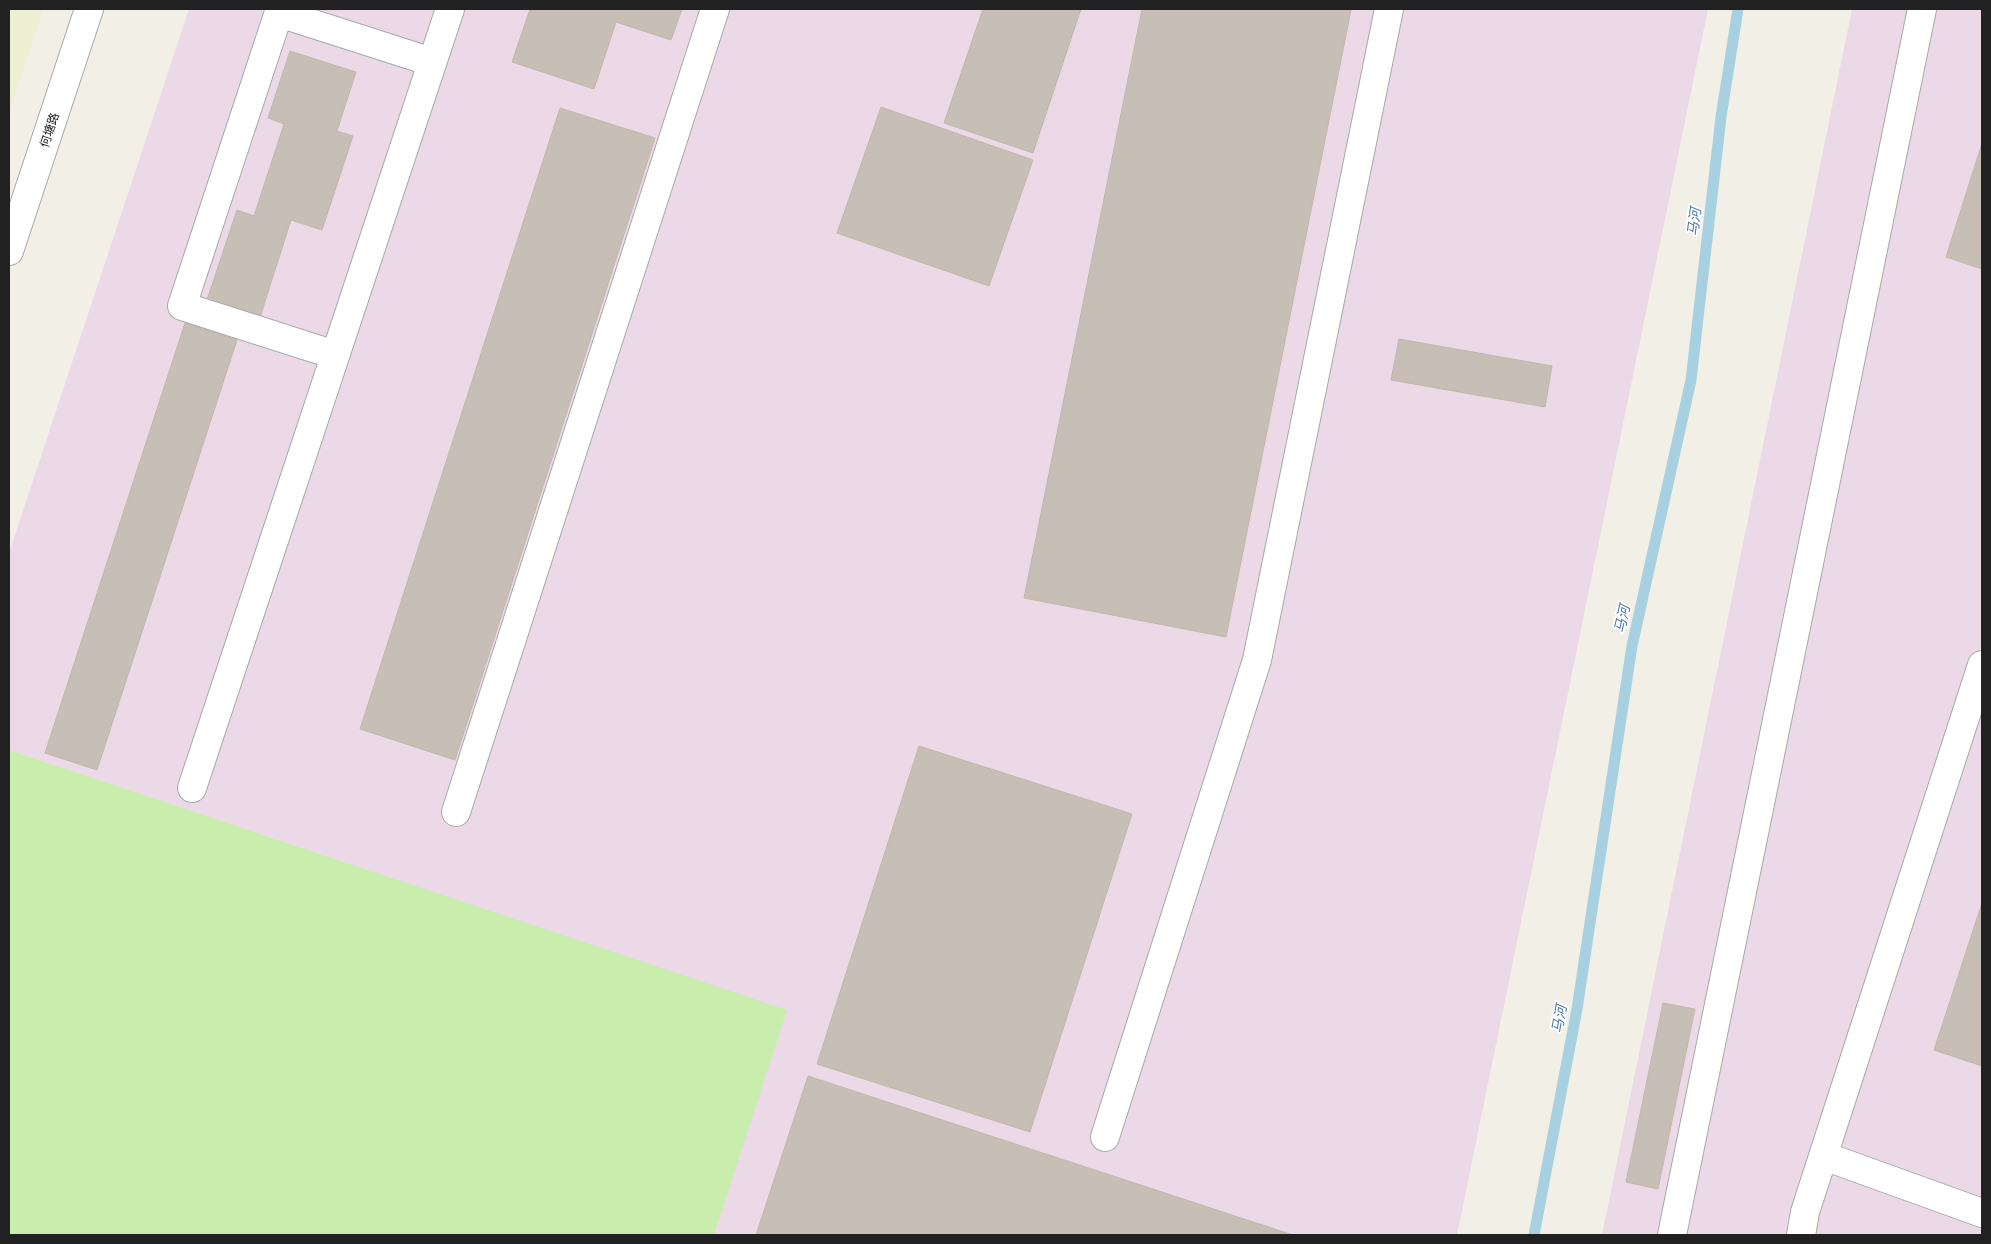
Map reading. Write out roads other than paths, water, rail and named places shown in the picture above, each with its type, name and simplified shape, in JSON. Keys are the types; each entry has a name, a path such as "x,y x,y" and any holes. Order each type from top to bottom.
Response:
{"street":[{"name":"何塘路","path":"9,251 89,9"},
{"path":"192,788 450,9"},
{"path":"456,812 715,9"},
{"path":"1105,1137 1257,660 1390,9"},
{"path":"1672,1235 1922,9"},
{"path":"335,355 182,306 279,11 432,62"},
{"path":"1801,1235 1806,1212 1982,665"},
{"path":"1824,1156 1982,1213"}],"waterway":[{"name":"马河","path":"1534,1235 1577,1009 1632,646 1691,380 1721,117 1738,9"}]}
